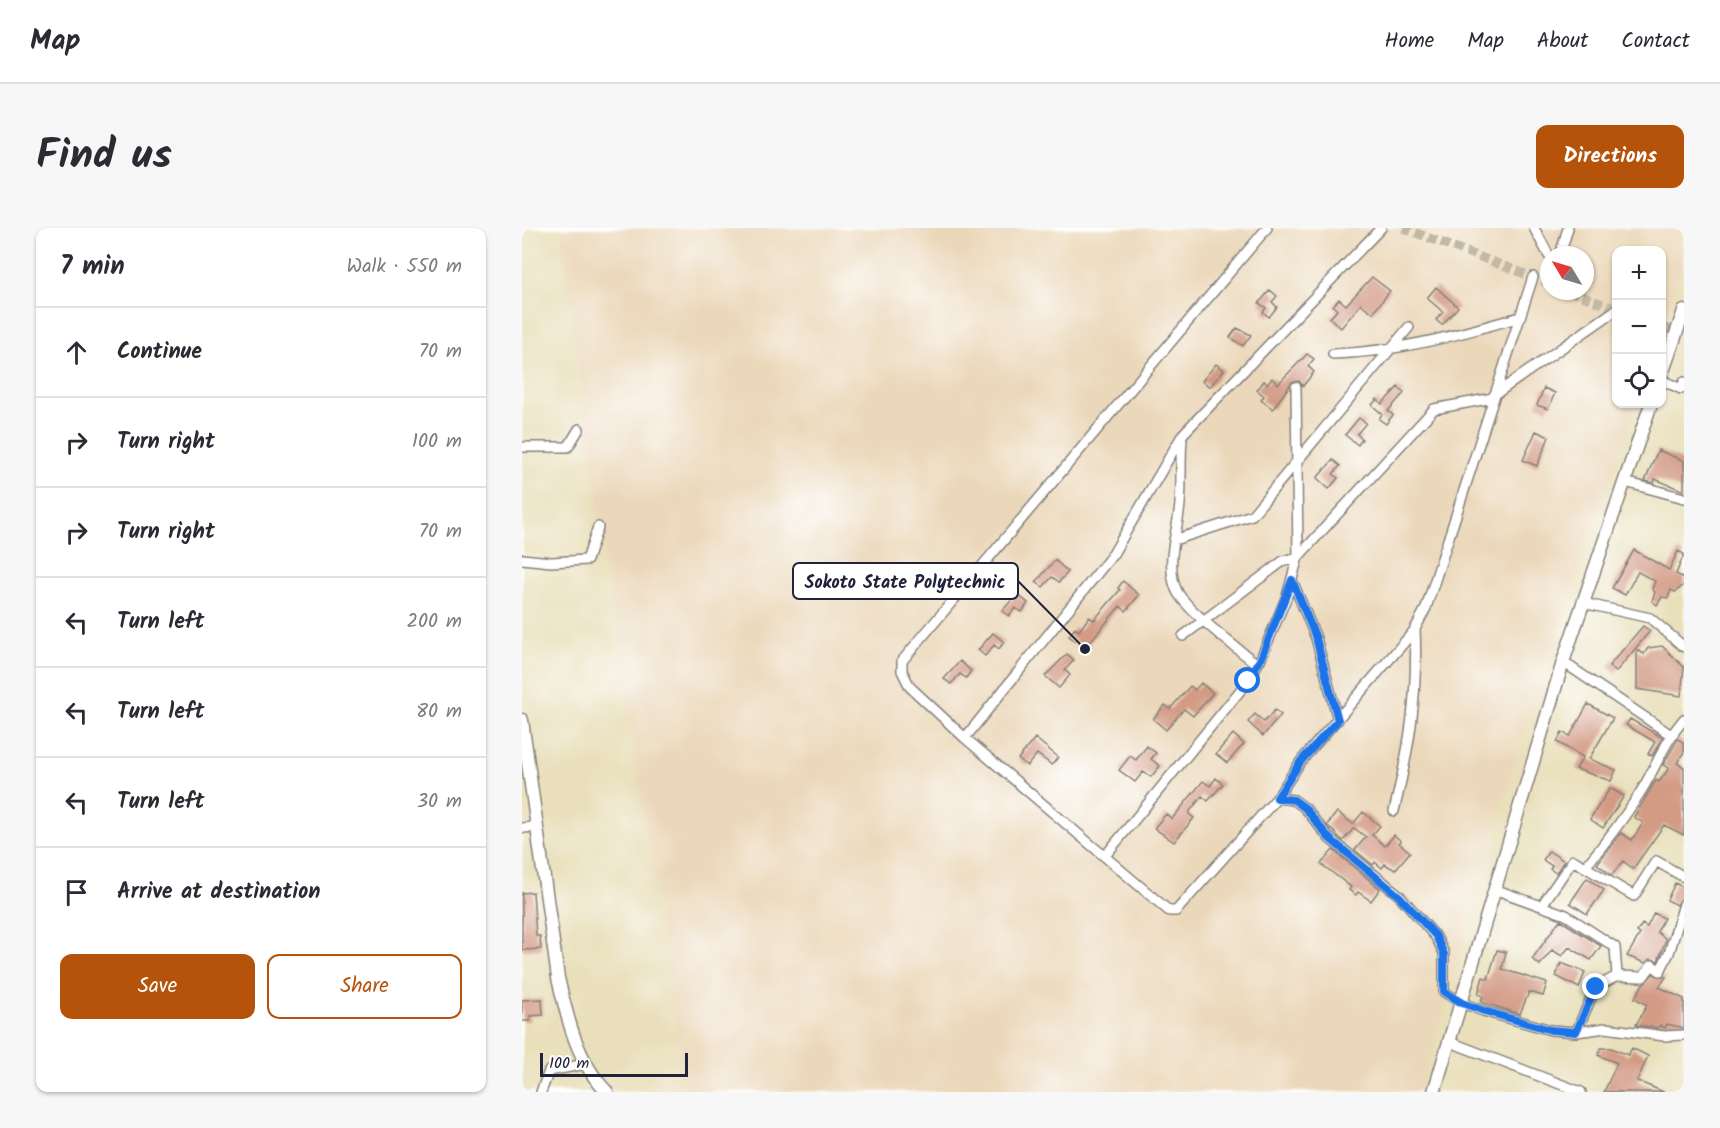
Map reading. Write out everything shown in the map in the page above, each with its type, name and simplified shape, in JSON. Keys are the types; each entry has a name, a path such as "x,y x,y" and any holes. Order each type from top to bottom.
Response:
{"street":[{"path":"1267,228 902,661 902,671 910,687 965,738 1169,911 1176,911 1277,798 1301,761 1415,628 1426,608 1533,277"},
{"path":"965,738 1113,554 1183,434 1381,228"},
{"path":"1534,228 1544,246"},
{"path":"1563,246 1568,228"},
{"path":"1666,363 1684,311"},
{"path":"1183,636 1283,561 1298,557 1434,409 1493,396 1612,313"},
{"path":"1333,354 1389,350 1520,317"},
{"path":"1174,540 1252,515 1409,327"},
{"path":"1666,382 1680,389 1684,382"},
{"path":"1105,856 1248,681 1292,580 1298,557 1296,387"},
{"path":"1434,1092 1563,662 1650,408"},
{"path":"522,447 568,447 579,429"},
{"path":"1183,434 1180,505 1171,554 1176,590 1205,620 1257,664"},
{"path":"1625,482 1684,498"},
{"path":"522,559 551,562 587,560 598,527"},
{"path":"1292,580 1316,638 1338,720"},
{"path":"1583,603 1650,618 1684,646"},
{"path":"1394,811 1413,729 1417,675 1415,628"},
{"path":"1563,662 1671,735"},
{"path":"1585,867 1610,837 1643,788 1671,735 1684,719"},
{"path":"522,720 558,978 568,1020 586,1064 604,1090"},
{"path":"1277,798 1294,800 1305,808 1329,838 1399,896 1436,936 1444,954 1444,992 1462,1003 1551,1030 1576,1032 1606,1028 1664,1036 1684,1035"},
{"path":"522,828 537,827"},
{"path":"1542,905 1573,860 1634,896 1656,861 1684,877"},
{"path":"1494,889 1566,915 1615,947 1617,976"},
{"path":"1576,1032 1596,987 1617,976 1643,977 1652,965 1660,971 1669,953 1684,904"},
{"path":"1450,1042 1581,1092"},
{"path":"541,1092 549,1071 586,1064"}],"shaded area":[{"path":"560,228 1684,228 1684,265 1666,318 1666,246 1612,246 1612,408 1635,408 1522,733 1421,1092 686,1092 606,565"}],"building":[{"path":"1372,277 1390,291 1373,313 1361,304 1341,328 1330,318 1337,310 1333,306 1339,299 1346,305"},
{"path":"1436,287 1458,307 1442,325 1436,320 1443,312 1427,298"},
{"path":"1270,290 1277,296 1272,302 1277,307 1269,317 1263,312 1266,308 1259,303"},
{"path":"1237,328 1251,335 1243,346 1230,337"},
{"path":"1307,354 1314,359 1308,366 1314,372 1303,386 1299,381 1292,382 1273,409 1261,400 1264,396 1257,390 1264,381 1267,384 1272,378 1278,384"},
{"path":"1216,364 1224,370 1210,387 1202,381"},
{"path":"1398,387 1404,393 1388,411 1393,415 1386,424 1379,419 1382,414 1372,405 1377,399 1382,404"},
{"path":"1544,388 1555,393 1548,409 1537,405"},
{"path":"1359,418 1366,423 1357,434 1362,439 1358,445 1345,435"},
{"path":"1536,431 1549,437 1537,466 1523,460"},
{"path":"1658,450 1684,461 1684,491 1655,479 1654,483 1645,481"},
{"path":"1333,460 1340,466 1333,474 1338,478 1329,489 1317,478"},
{"path":"1634,550 1669,570 1678,551 1684,554 1676,574 1684,578 1684,585 1675,592 1671,590 1668,598 1662,597 1657,605 1652,601 1655,581 1638,572 1625,595 1612,588"},
{"path":"1055,560 1068,572 1059,582 1052,577 1043,587 1036,582"},
{"path":"1123,581 1139,595 1126,611 1120,606 1085,648 1069,636 1075,628 1079,631 1089,617 1094,620 1120,590 1118,588"},
{"path":"1017,594 1028,603 1022,612 1015,608 1009,616 1002,611"},
{"path":"1643,626 1650,631 1616,672 1609,666"},
{"path":"993,633 1004,642 999,649 994,645 985,656 978,650"},
{"path":"1662,646 1684,667 1681,696 1637,689 1637,650 1644,654 1648,648"},
{"path":"1067,654 1074,660 1065,670 1070,675 1059,688 1045,676"},
{"path":"960,661 971,671 966,678 960,674 951,684 944,679"},
{"path":"1201,683 1213,693 1193,716 1184,709 1166,730 1153,719 1165,705 1170,709 1190,686 1195,690"},
{"path":"1588,704 1613,718 1589,759 1616,770 1611,781 1576,769 1583,757 1557,742 1562,732 1570,736"},
{"path":"1275,710 1281,715 1263,736 1248,722 1255,714 1264,722"},
{"path":"1630,719 1663,738 1652,756 1648,754 1655,742 1626,725"},
{"path":"1233,734 1244,744 1227,763 1216,754"},
{"path":"1035,738 1058,757 1052,765 1037,754 1027,766 1018,759"},
{"path":"1678,739 1684,743 1684,752 1677,763 1684,767 1684,835 1664,825 1633,869 1623,861 1612,875 1597,864 1621,833 1632,840 1643,823 1634,817 1656,780 1659,782 1669,768 1663,765"},
{"path":"1147,746 1156,753 1151,759 1160,766 1151,777 1143,772 1135,782 1119,770 1130,756 1136,760"},
{"path":"1216,778 1223,784 1208,801 1202,796 1190,811 1189,814 1194,818 1174,842 1154,828 1166,814 1172,819 1203,781 1210,786"},
{"path":"1610,788 1624,796 1603,828 1590,819"},
{"path":"1337,812 1353,824 1363,812 1380,826 1372,835 1385,846 1394,835 1401,841 1399,843 1410,852 1395,870 1385,864 1382,868 1375,862 1373,865 1355,850 1366,837 1354,828 1343,841 1327,825"},
{"path":"1333,850 1380,889 1371,901 1358,892 1356,895 1349,890 1351,887 1321,864"},
{"path":"1549,851 1564,861 1556,873 1550,869 1552,866 1543,860"},
{"path":"1587,878 1604,890 1587,914 1570,903"},
{"path":"1675,883 1684,888 1684,897 1677,905 1667,900"},
{"path":"533,892 536,936 540,936 541,949 522,950 522,893"},
{"path":"1654,913 1664,918 1657,932 1666,939 1658,961 1650,959 1645,963 1627,956 1640,934 1637,932 1642,924 1647,927"},
{"path":"1560,920 1601,946 1591,960 1569,947 1562,956 1552,950 1540,965 1532,959"},
{"path":"1497,950 1506,952 1502,969 1547,983 1543,996 1529,992 1520,1014 1481,1002 1483,996 1478,994 1483,977 1488,979"},
{"path":"1561,963 1585,972 1579,988 1556,976"},
{"path":"1653,974 1666,977 1659,987 1684,999 1684,1028 1667,1024 1665,1028 1660,1025 1658,1028 1636,1025 1647,1005 1635,998 1643,984"},
{"path":"542,999 543,1015 530,1016 530,1021 522,1021 522,1000"},
{"path":"1601,1048 1611,1048 1628,1055 1632,1048 1648,1056 1637,1081 1664,1092 1604,1092 1617,1063 1598,1055"}],"tunnel":[{"path":"1403,228 1540,280"},
{"path":"1592,300 1612,307"},
{"path":"1666,328 1676,332"}],"place":[{"name":"Sokoto State Polytechnic","path":"1085,649"}],"route":[{"path":"1248,681 1261,658 1292,580 1316,638 1338,720 1301,761 1277,798 1294,800 1305,808 1329,838 1399,896 1436,936 1444,954 1444,992 1462,1003 1551,1030 1576,1032 1596,987"}]}
